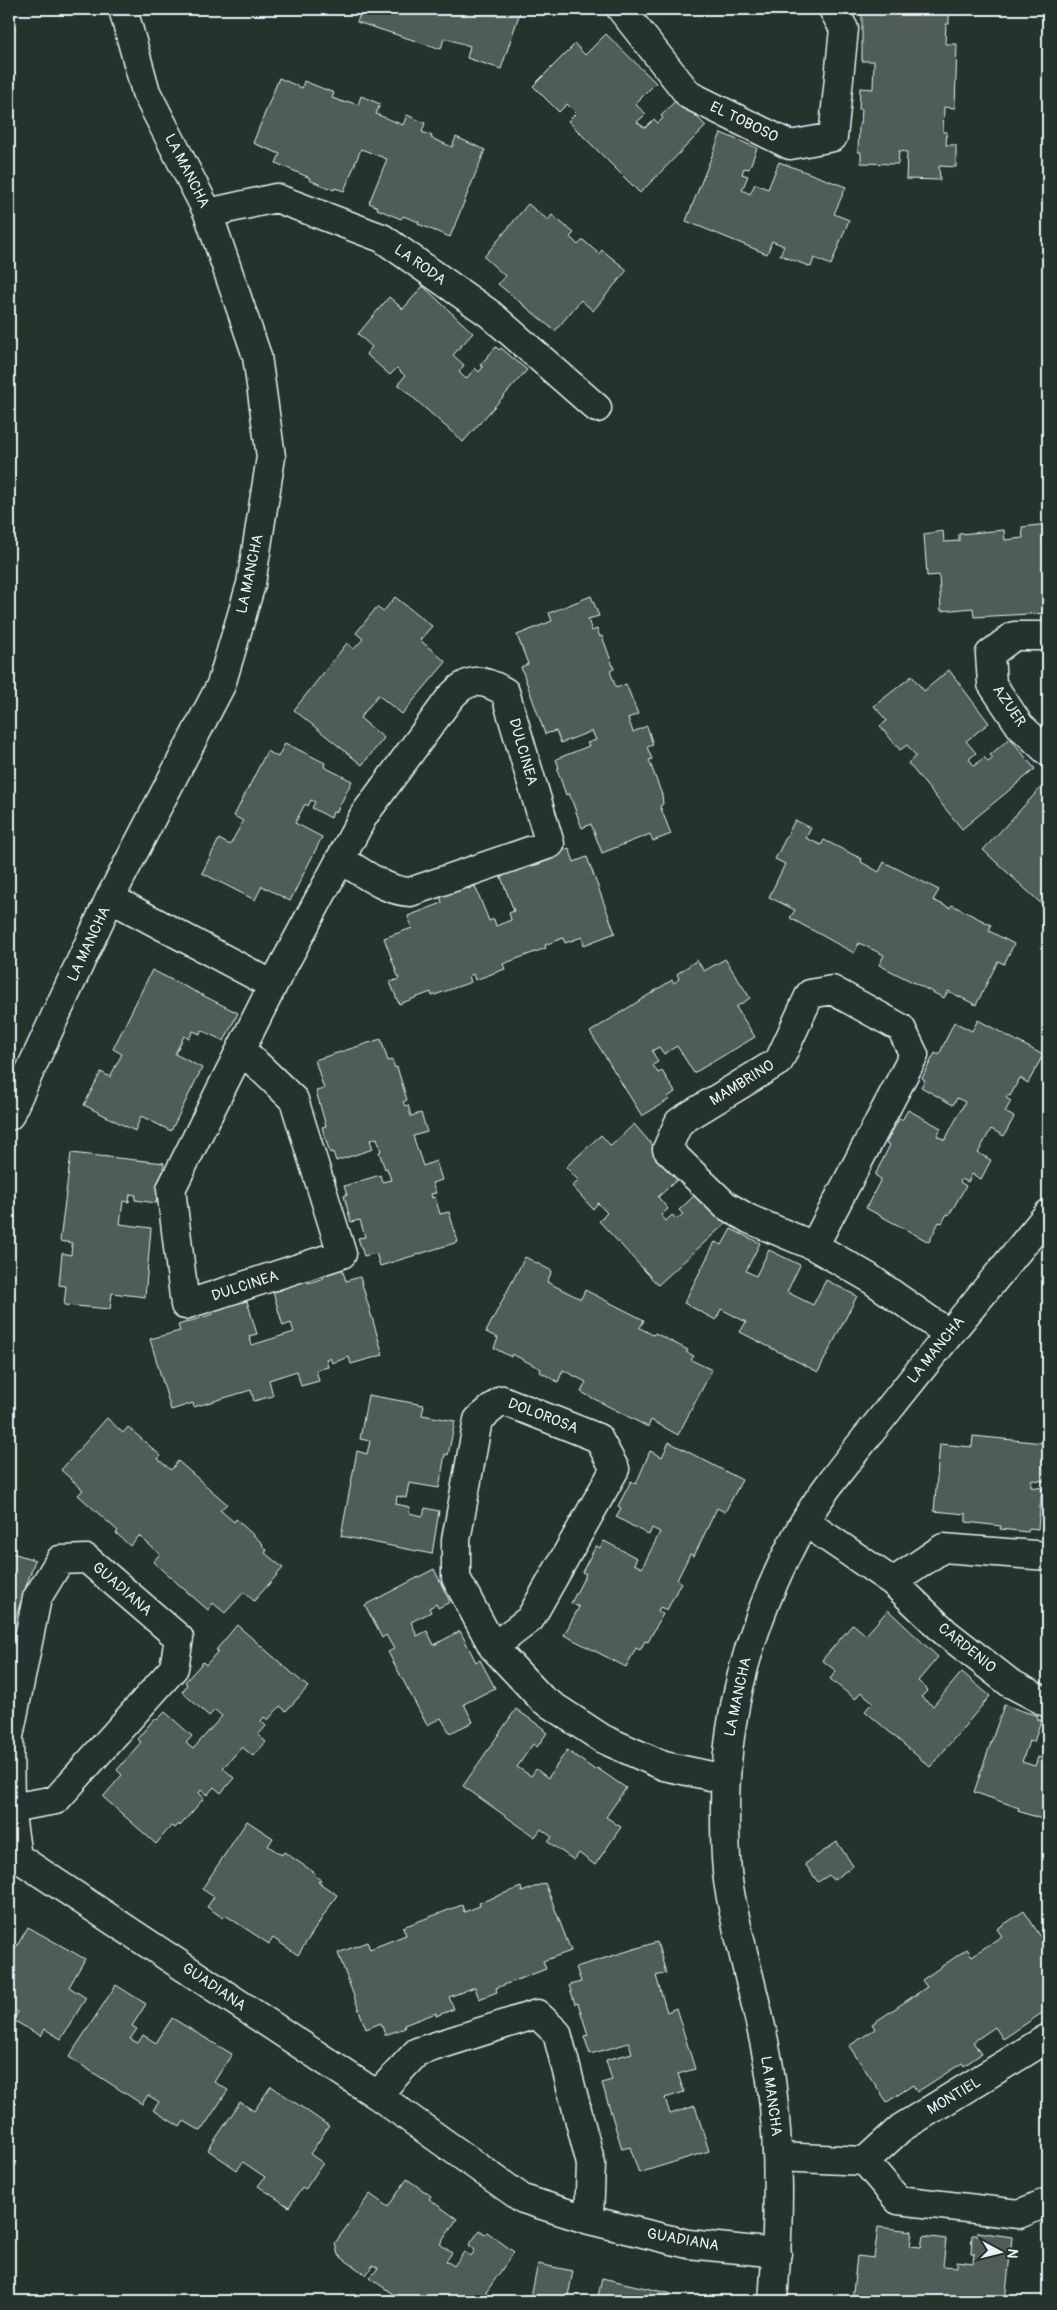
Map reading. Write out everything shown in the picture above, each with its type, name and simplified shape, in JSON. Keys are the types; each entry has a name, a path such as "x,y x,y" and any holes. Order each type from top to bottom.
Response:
{"street":[{"name":"LA MANCHA","path":"9,1116 110,898 220,685 251,584 270,457 257,356 208,213 146,92 123,9"},
{"name":"EL TOBOSO","path":"625,9 689,94 790,145 834,137 844,30 833,9"},
{"name":"LA RODA","path":"208,213 276,198 382,238 490,314 597,408"},
{"name":"AZUER","path":"1048,636 1014,636 990,654 992,684 1020,726 1048,752"},
{"name":"DULCINEA","path":"241,1049 294,1100 342,1254 185,1305 171,1189 241,1049 273,985 340,859 364,815 459,688 471,681 494,685 505,692 550,844 410,892 399,892 383,885 340,859"},
{"path":"110,898 273,985"},
{"name":"MAMBRINO","path":"814,1246 914,1055 901,1028 832,990 810,994 779,1061 679,1122 667,1149 725,1205 749,1219 814,1246 868,1277 949,1334"},
{"name":"LA MANCHA","path":"772,2301 777,2253 778,2157 770,2078 729,1886 726,1849 725,1779 732,1716 748,1649 771,1585 805,1522 839,1473 949,1334 1048,1214"},
{"name":"DOLOROSA","path":"493,1647 530,1619 615,1469 598,1438 502,1400 478,1420 456,1540 456,1578 493,1647 542,1699 603,1739 664,1766 725,1779"},
{"name":"CARDENIO","path":"805,1522 893,1582 946,1633 1002,1677 1048,1703"},
{"path":"893,1582 943,1548 1048,1556"},
{"name":"GUADIANA","path":"10,1808 56,1800 174,1668 179,1638 86,1559 60,1560 37,1598 9,1736 10,1808 17,1856 377,2095 523,2200 589,2220 688,2244 777,2253"},
{"path":"377,2095 418,2052 537,2014 557,2034 591,2164 589,2220"},
{"name":"MONTIEL","path":"865,2161 901,2128 1048,2038"},
{"path":"778,2157 865,2161 898,2200 1019,2214 1048,2202"}],"building":[{"path":"362,9 510,9 520,12 501,69 467,58 470,46 444,38 441,49 357,22"},
{"path":"862,9 959,9 959,14 949,13 949,24 946,24 945,44 957,44 955,108 944,107 943,132 947,132 946,145 956,145 956,167 939,166 940,180 906,179 907,152 899,151 898,164 861,163 861,152 858,152 859,125 861,124 862,109 859,109 860,88 873,89 874,61 862,61"},
{"path":"606,34 656,83 635,104 646,114 637,122 645,128 654,119 658,123 663,118 661,116 678,98 706,126 640,193 568,121 576,113 567,104 559,112 533,86 575,44 585,55"},
{"path":"279,78 302,88 304,81 334,93 332,98 346,103 347,101 358,105 361,96 380,104 376,114 403,125 407,115 425,123 422,132 432,136 431,138 452,147 456,137 485,150 450,237 418,224 419,222 403,216 401,219 377,209 378,207 369,203 387,159 361,149 344,191 335,188 334,190 276,163 280,154 253,143"},
{"path":"721,133 757,148 749,169 744,168 742,174 748,176 742,190 750,194 755,184 768,189 779,162 846,187 834,214 849,220 831,265 814,258 811,267 780,255 784,246 772,241 767,254 686,221"},
{"path":"528,204 548,220 552,215 574,233 570,237 578,245 583,240 599,254 602,250 627,270 593,311 581,300 555,331 498,284 505,276 484,257"},
{"path":"423,286 473,333 453,355 464,365 459,372 466,379 475,368 479,372 483,367 480,365 496,347 499,350 501,348 527,370 463,442 398,384 405,376 397,368 390,375 366,354 372,347 358,334 389,297 403,309"},
{"path":"1048,524 1048,613 974,617 973,608 941,611 939,575 927,576 924,534 943,531 944,542 959,541 959,534 1004,530 1005,540 1023,538 1022,527"},
{"path":"591,596 599,616 588,619 592,631 597,629 600,637 602,636 614,669 610,671 616,688 626,684 638,714 628,718 633,732 647,726 653,745 647,747 652,759 649,760 662,795 663,804 660,806 671,834 653,841 650,834 602,853 591,824 582,828 569,793 566,795 557,769 559,768 556,759 589,746 587,743 596,740 592,731 561,743 556,731 545,734 521,667 528,664 517,635 552,621 549,613"},
{"path":"395,597 432,626 420,640 446,662 402,714 378,695 360,718 384,738 362,765 294,710 347,643 354,649 363,639 356,633 377,607 383,612"},
{"path":"949,670 989,723 966,741 976,753 969,759 974,766 984,757 988,762 993,758 990,755 1010,738 1035,769 962,829 908,763 916,756 907,745 900,750 880,726 887,721 874,706 912,676 924,691"},
{"path":"285,743 325,763 324,767 352,781 336,813 333,812 331,818 312,808 315,802 311,800 308,806 305,804 295,823 322,837 290,901 262,886 255,900 202,873 219,839 230,845 243,821 234,816 267,751 278,757"},
{"path":"1047,781 1048,838 1044,843 1048,847 1047,909 983,850"},
{"path":"795,820 811,828 806,838 821,845 824,840 862,859 861,862 879,872 884,862 939,890 933,900 950,908 952,905 991,925 989,931 1014,944 1004,964 998,961 976,1005 948,991 944,998 879,965 884,955 859,943 854,953 790,918 795,910 769,897 785,864 775,859"},
{"path":"569,848 574,862 587,857 615,933 584,945 582,937 565,943 563,938 545,945 546,948 503,964 505,969 475,980 473,974 469,976 471,982 432,996 431,992 399,1004 390,982 399,979 384,938 412,928 408,916 442,903 440,896 467,886 468,889 475,886 489,921 494,919 496,926 511,920 509,913 514,911 501,877 510,873 509,870 535,860 536,865 552,859 550,855"},
{"path":"725,959 750,998 736,1007 755,1037 694,1073 677,1046 664,1054 659,1047 652,1051 658,1062 653,1065 658,1073 662,1071 675,1092 668,1097 670,1099 642,1116 590,1032 672,980 674,983 679,979 677,974 697,960 704,971"},
{"path":"152,970 238,1013 224,1041 201,1030 200,1034 193,1031 189,1039 184,1036 175,1054 202,1068 171,1131 141,1116 135,1131 84,1105 101,1072 110,1077 122,1054 113,1049"},
{"path":"978,1020 1043,1055 1028,1083 1020,1078 1010,1096 1007,1095 1006,1098 1011,1101 1005,1112 1014,1117 1004,1136 991,1129 978,1153 991,1160 981,1179 972,1174 968,1182 962,1179 960,1182 966,1186 949,1215 947,1214 942,1223 939,1222 929,1242 866,1208 881,1179 875,1175 890,1145 886,1143 899,1119 902,1120 908,1110 941,1128 937,1136 945,1140 965,1102 957,1098 953,1105 921,1087 925,1080 922,1078 935,1053 939,1055 954,1022 972,1031"},
{"path":"381,1039 388,1061 392,1060 395,1068 397,1067 407,1100 403,1102 405,1106 408,1105 411,1116 421,1113 427,1132 413,1136 423,1166 436,1161 442,1180 432,1183 436,1193 431,1194 432,1198 435,1197 440,1214 449,1212 458,1242 380,1266 376,1253 364,1256 358,1238 365,1237 360,1220 351,1222 344,1196 347,1195 344,1186 380,1175 382,1182 391,1180 379,1152 381,1151 377,1138 370,1140 373,1149 336,1161 333,1152 330,1153 322,1127 326,1126 316,1091 324,1089 315,1060"},
{"path":"634,1124 680,1177 658,1197 668,1209 661,1215 666,1221 672,1215 677,1219 683,1214 679,1210 697,1193 728,1221 658,1285 599,1221 607,1213 598,1203 593,1209 572,1186 579,1181 566,1167 601,1135 611,1146"},
{"path":"71,1153 164,1163 160,1197 157,1197 156,1203 135,1200 136,1195 130,1194 129,1202 123,1201 120,1224 151,1228 145,1297 112,1293 110,1309 64,1305 66,1286 59,1285 62,1253 71,1255 72,1243 60,1241"},
{"path":"731,1229 760,1243 746,1271 756,1276 769,1250 800,1265 787,1292 813,1305 826,1280 857,1296 818,1372 740,1332 746,1322 721,1309 716,1320 684,1303 715,1242 722,1245"},
{"path":"525,1257 552,1271 547,1282 581,1299 585,1290 644,1320 640,1328 653,1335 655,1333 688,1350 686,1352 694,1356 691,1360 712,1370 678,1435 651,1420 648,1427 581,1392 586,1382 563,1370 558,1382 540,1372 541,1369 512,1354 511,1357 494,1348 498,1338 486,1332"},
{"path":"342,1269 346,1281 360,1277 383,1355 351,1364 349,1357 332,1363 330,1358 326,1359 328,1367 316,1370 319,1381 301,1386 297,1371 269,1380 273,1396 254,1401 251,1390 194,1407 193,1403 171,1410 150,1339 180,1331 178,1325 213,1314 212,1308 238,1300 239,1303 247,1301 257,1334 249,1336 252,1345 294,1332 291,1323 283,1326 273,1292 282,1290 281,1286 307,1278 308,1283 324,1278 323,1274"},
{"path":"368,1395 424,1405 422,1415 455,1421 448,1455 445,1454 439,1488 409,1483 406,1498 397,1496 396,1504 410,1507 409,1513 423,1516 425,1508 439,1511 432,1554 341,1536 357,1451 367,1454 370,1441 360,1439"},
{"path":"107,1418 123,1433 128,1427 161,1456 158,1459 171,1470 178,1461 227,1504 220,1510 234,1522 236,1519 263,1544 267,1550 265,1553 283,1568 254,1601 244,1592 225,1613 213,1603 208,1610 153,1562 160,1554 139,1536 130,1546 116,1533 118,1531 78,1495 83,1490 61,1470"},
{"path":"973,1436 1043,1443 1042,1446 1048,1447 1048,1484 1047,1481 1031,1480 1031,1487 1042,1488 1038,1529 1029,1528 1028,1532 1000,1529 1001,1526 966,1522 966,1514 934,1511 940,1444 972,1447"},
{"path":"669,1442 742,1480 725,1512 717,1508 694,1556 690,1554 677,1580 681,1582 667,1610 660,1607 658,1611 663,1614 648,1642 645,1641 640,1650 636,1648 626,1667 564,1635 579,1607 571,1603 586,1574 582,1572 596,1546 600,1548 604,1541 637,1558 634,1564 642,1568 660,1532 652,1528 649,1535 616,1517 621,1508 618,1506 631,1481 636,1484 650,1451 662,1457"},
{"path":"9,1552 35,1560 13,1625 9,1623"},
{"path":"434,1569 450,1602 438,1608 436,1604 429,1608 431,1612 411,1622 417,1636 427,1631 434,1645 460,1631 476,1662 480,1660 495,1688 464,1704 473,1722 450,1733 441,1718 427,1725 388,1652 394,1649 386,1635 382,1638 365,1605"},
{"path":"888,1610 938,1657 918,1681 928,1690 921,1697 933,1706 962,1672 990,1696 930,1767 865,1711 873,1702 861,1692 855,1699 830,1679 836,1671 822,1660 853,1624 866,1635"},
{"path":"237,1625 308,1687 286,1711 280,1706 268,1720 264,1717 261,1721 266,1726 258,1735 266,1742 253,1756 242,1747 223,1768 234,1778 221,1793 214,1787 207,1795 201,1790 199,1793 204,1798 180,1826 179,1824 175,1828 171,1826 156,1844 103,1797 122,1775 117,1770 141,1742 137,1739 155,1718 157,1720 165,1712 192,1736 186,1743 193,1749 222,1716 215,1710 209,1716 182,1692 187,1685 185,1682 203,1662 206,1665"},
{"path":"1004,1705 1038,1716 1037,1719 1041,1720 1034,1742 1029,1741 1022,1762 1035,1766 1038,1757 1048,1760 1048,1821 1018,1811 1019,1808 974,1792"},
{"path":"516,1709 547,1733 537,1747 533,1744 517,1767 531,1776 536,1769 548,1778 567,1750 595,1770 597,1768 626,1788 606,1817 621,1827 595,1865 579,1853 574,1860 548,1842 552,1837 541,1829 535,1837 463,1786"},
{"path":"247,1821 273,1838 268,1846 282,1855 284,1852 315,1873 314,1875 321,1880 318,1882 337,1895 298,1955 273,1938 269,1944 225,1915 223,1918 207,1907 214,1897 202,1889"},
{"path":"837,1842 853,1866 833,1880 829,1875 818,1882 805,1864"},
{"path":"545,1883 571,1951 543,1961 546,1969 496,1988 497,1992 479,1999 475,1987 449,1997 454,2009 436,2016 436,2013 404,2025 405,2028 385,2035 381,2023 366,2029 338,1953 367,1942 370,1949 406,1935 403,1927 462,1905 464,1912 480,1906 479,1903 521,1887 522,1892"},
{"path":"1024,1911 1048,1948 1048,2009 1003,2039 995,2027 973,2042 981,2054 964,2066 962,2063 917,2092 913,2085 887,2102 849,2046 875,2029 872,2024 927,1987 922,1980 967,1949 972,1956 1002,1936 997,1929"},
{"path":"28,1927 85,1959 69,1987 86,1998 61,2039 45,2029 41,2036 13,2020 18,2012 9,2006 9,1951 12,1954"},
{"path":"657,1942 666,1973 656,1976 667,2012 676,2008 695,2069 678,2074 684,2092 665,2098 670,2114 695,2106 709,2151 639,2173 630,2147 622,2149 602,2083 612,2080 606,2060 632,2053 629,2043 590,2054 584,2036 588,2035 578,2003 575,2004 569,1985 581,1982 576,1967"},
{"path":"116,1985 146,2004 132,2026 137,2029 130,2039 138,2043 143,2035 156,2043 172,2018 232,2054 214,2082 228,2090 201,2131 184,2121 180,2127 153,2110 159,2102 148,2095 142,2104 69,2057"},
{"path":"271,2086 329,2126 310,2154 323,2163 305,2190 302,2188 289,2207 258,2186 265,2177 243,2162 237,2170 208,2150 240,2102 254,2111"},
{"path":"407,2179 431,2196 429,2199 457,2219 440,2244 452,2253 446,2261 454,2266 464,2252 471,2256 475,2250 469,2245 480,2230 485,2234 487,2232 514,2252 480,2301 420,2301 417,2299 416,2301 403,2301 370,2278 378,2268 373,2265 366,2275 338,2255 335,2243 370,2194 388,2207"},
{"path":"878,2227 912,2231 910,2246 921,2247 923,2236 946,2239 943,2266 957,2267 957,2261 973,2263 974,2254 971,2254 972,2235 978,2235 978,2232 1012,2237 1005,2301 852,2301 857,2256 874,2258"},
{"path":"538,2264 573,2271 567,2301 530,2301"},
{"path":"602,2278 672,2294 670,2301 597,2301"}]}
